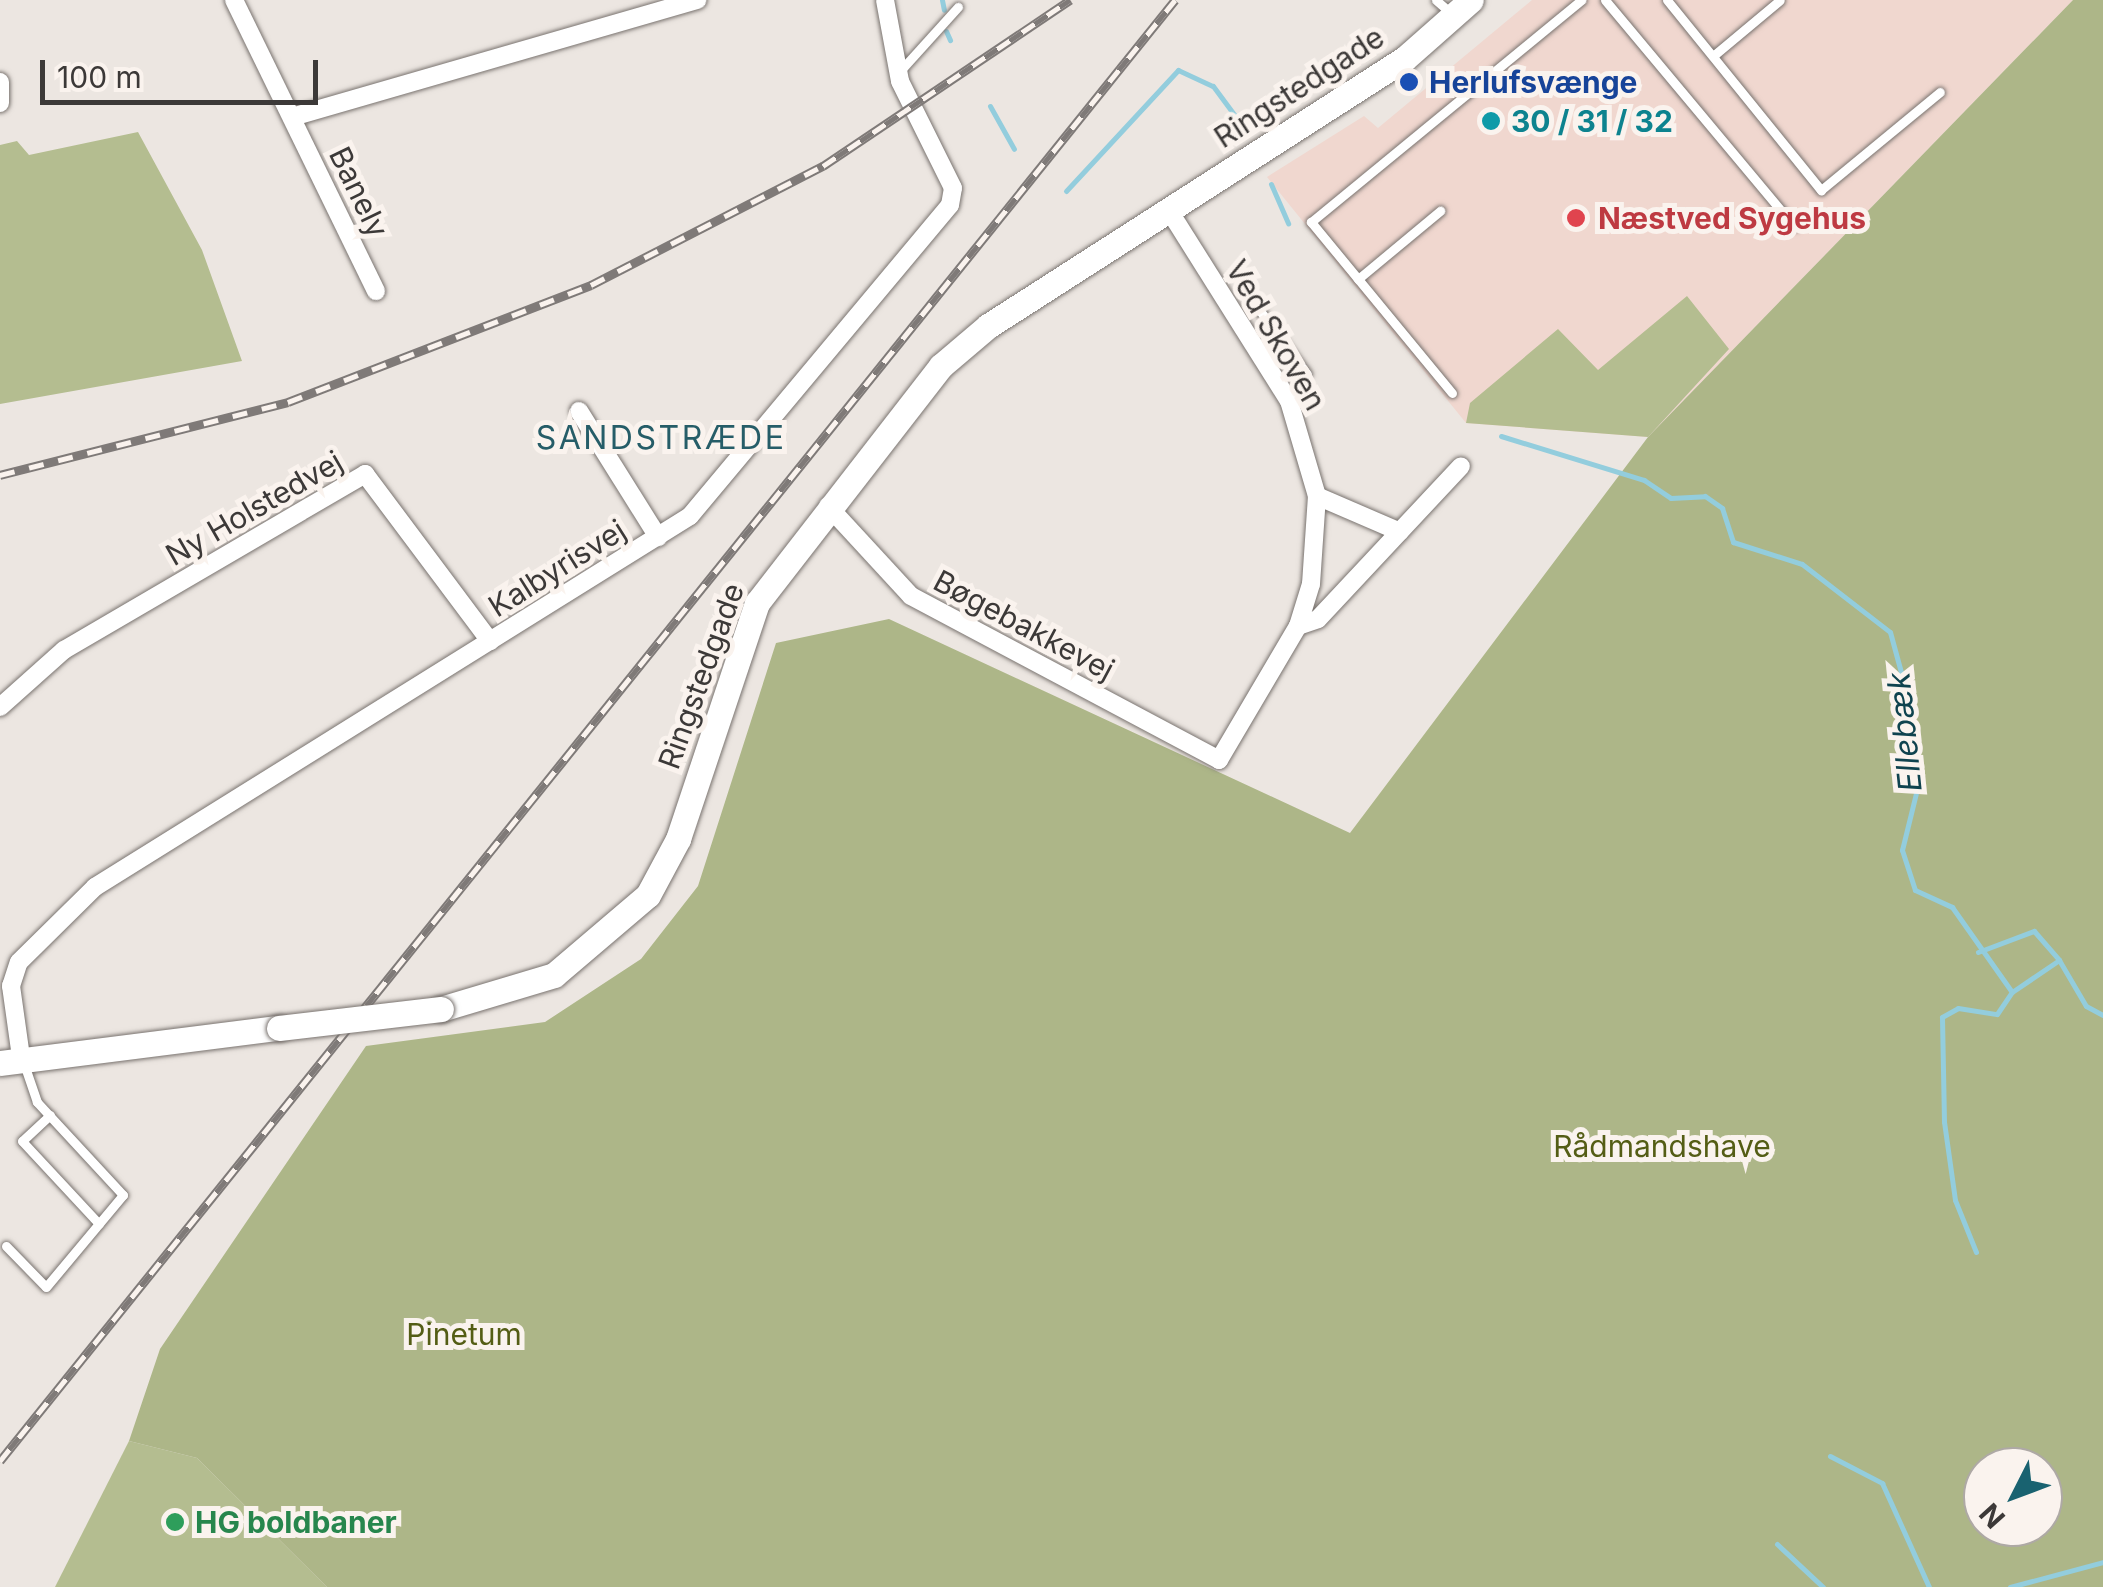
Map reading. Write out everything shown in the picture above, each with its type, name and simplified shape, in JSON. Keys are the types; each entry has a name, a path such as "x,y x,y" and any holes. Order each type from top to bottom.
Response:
{"street":[{"name":"Banely","path":"234,0 376,291"},
{"name":"Banely","path":"292,117 697,0"},
{"name":"Kalbyrisvej","path":"11,1060 11,986 19,962 94,887 658,537 718,490 950,205 953,188 898,72 886,0"},
{"name":"Ringstedgade","path":"11,1060 441,1009 554,976 648,895 678,839 757,604 828,506 967,342 1404,59 1454,5"},
{"path":"0,82 0,103"},
{"name":"Ved Skoven","path":"1168,209 1289,401 1316,496 1311,584 1298,626 1220,760"},
{"path":"579,411 658,537"},
{"name":"Ved Skoven","path":"1298,626 1318,619 1461,466"},
{"name":"Ny Holstedvej","path":"0,708 64,650 365,474 490,641"},
{"path":"1316,496 1400,532"},
{"name":"Bøgebakkevej","path":"828,506 911,596 1220,760"}],"lane":[{"path":"1452,393 1311,222 1581,0"},
{"path":"1605,0 1794,226"},
{"path":"1667,0 1821,190 1940,92"},
{"path":"1712,56 1780,0"},
{"path":"898,72 958,6"},
{"path":"1358,278 1440,211"},
{"path":"1252,300 1307,374"},
{"path":"6,1246 46,1287 124,1195 50,1115 11,1060"},
{"path":"50,1115 22,1141 99,1224"}],"shaded area":[{"name":"Næstved Sygehus","path":"1532,0 2073,0 1648,437 1466,423 1267,177 1364,116 1378,128"}],"green space":[{"name":"Rådmandshave","path":"2073,0 2103,0 2103,1587 327,1587 197,1458 129,1441 160,1349 366,1046 545,1022 641,959 698,886 776,643 889,619 1350,833 1648,437"},
{"path":"138,132 202,250 242,361 0,404 0,145 17,141 29,155"},
{"path":"1687,296 1729,349 1648,437 1466,423 1470,403 1558,329 1598,370"},
{"name":"HG boldbaner","path":"129,1441 197,1458 327,1587 55,1587"}],"waterway":[{"name":"Ellebæk","path":"942,0 944,10"},
{"name":"Ellebæk","path":"946,31 950,40"},
{"name":"Ellebæk","path":"1066,191 1178,70 1213,86 1244,128"},
{"name":"Ellebæk","path":"990,106 1014,149"},
{"name":"Ellebæk","path":"1271,184 1288,223"},
{"name":"Ellebæk","path":"1501,436 1644,480 1671,498 1705,496 1722,508 1733,542 1802,564 1890,632 1905,687 1902,747 1917,789 1902,850 1915,890 1952,907 2012,992 2059,960 2086,1006 2103,1015"},
{"path":"1978,952 2034,931 2059,960"},
{"path":"1976,1252 1955,1200 1944,1122 1942,1017 1958,1008 1997,1014 2012,992"},
{"path":"1830,1456 1882,1483 1929,1587"},
{"path":"1777,1544 1823,1587"},
{"path":"2010,1587 2103,1562"}],"railway":[{"path":"0,475 288,402 591,285 823,166 1070,0"},
{"path":"0,1461 1175,0"}],"place":[{"name":"Herlufsvænge","path":"1409,82"},
{"name":"30 / 31 / 32","path":"1491,121"},
{"name":"Næstved Sygehus","path":"1576,218"},
{"name":"HG boldbaner","path":"175,1522"}],"district":[{"name":"SANDSTRÆDE","path":"661,438"}],"park label":[{"name":"Pinetum","path":"464,1334"}]}
